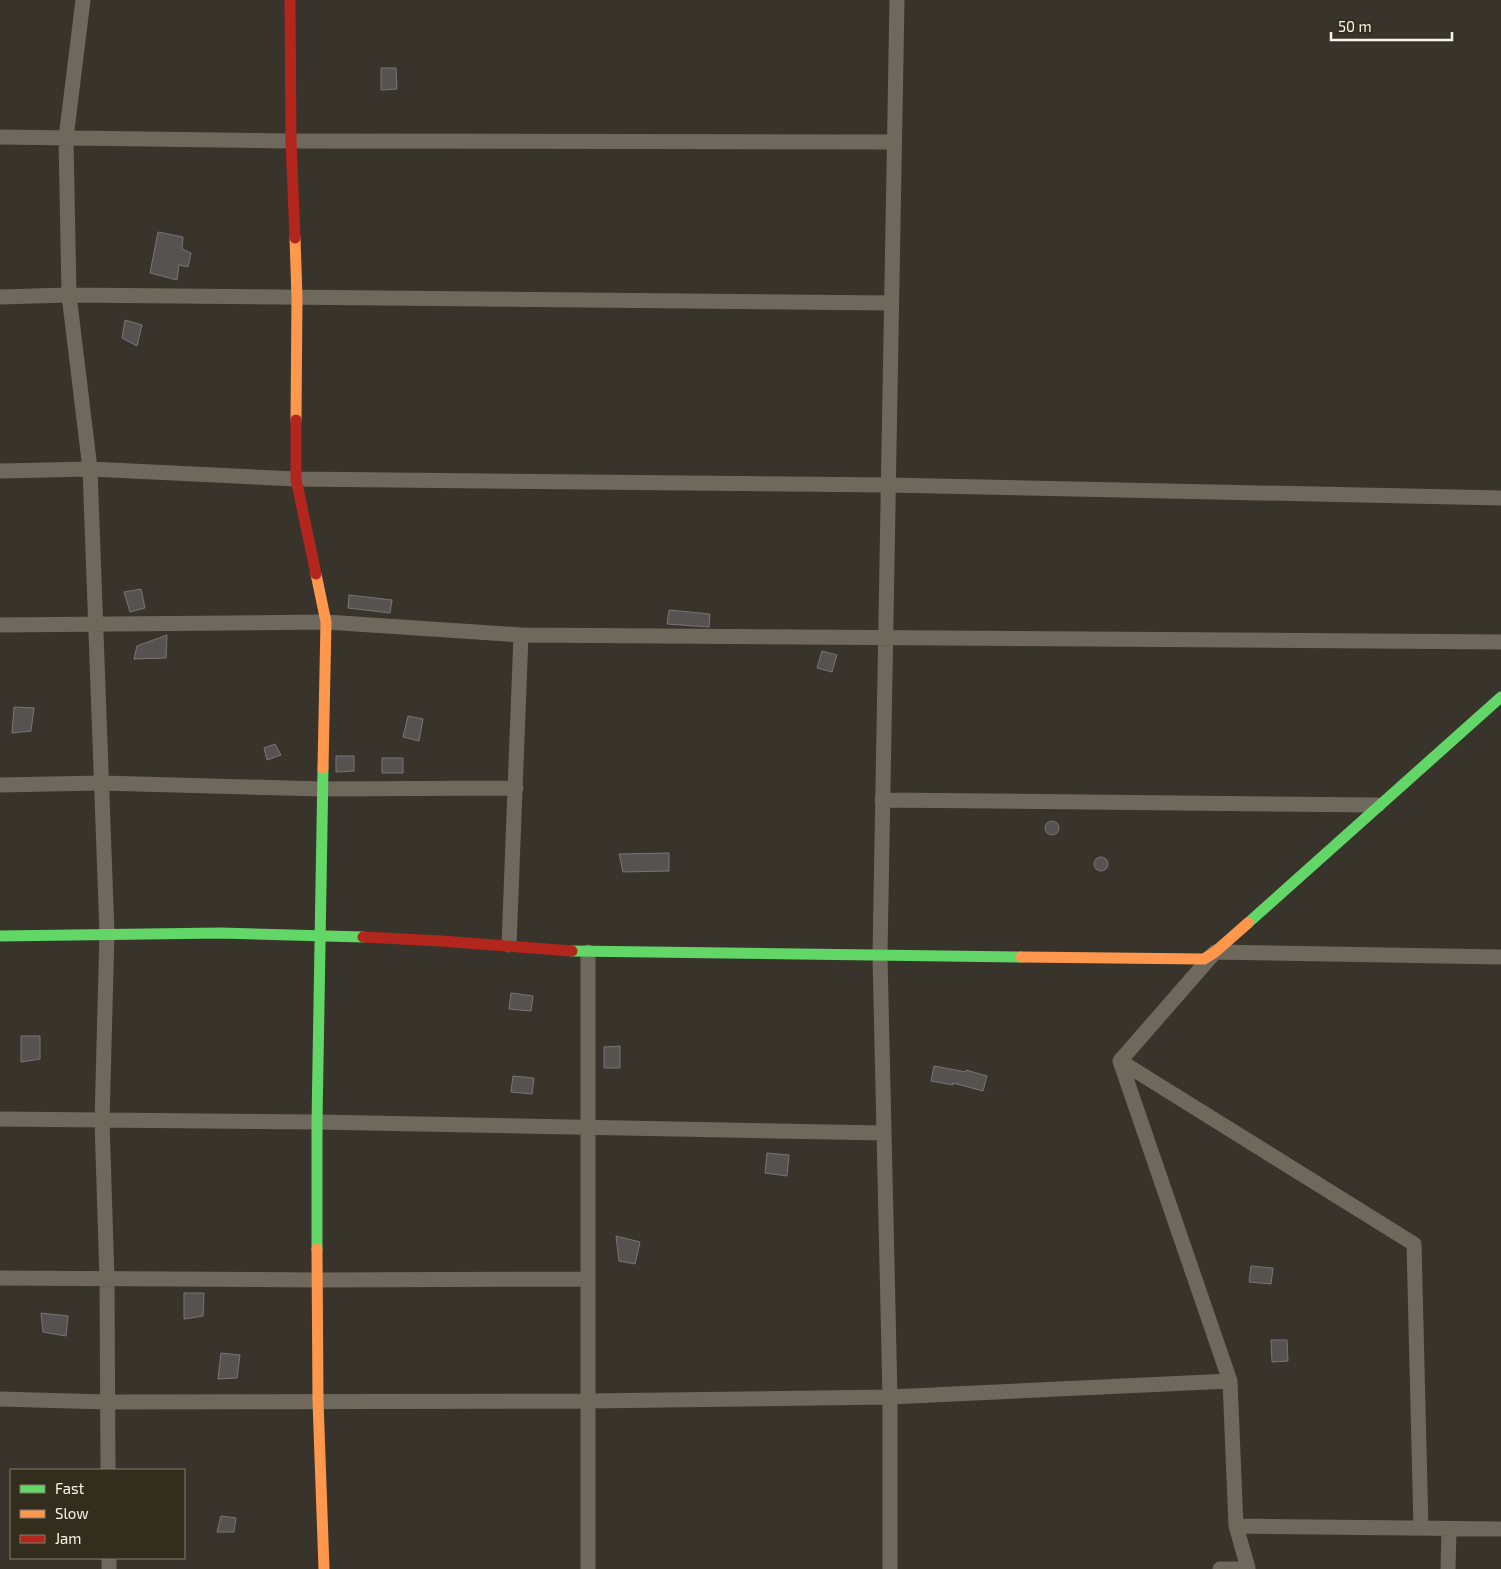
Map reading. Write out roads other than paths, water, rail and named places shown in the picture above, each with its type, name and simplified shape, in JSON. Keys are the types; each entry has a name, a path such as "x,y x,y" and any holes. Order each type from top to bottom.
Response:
{"street":[{"path":"83,0 66,138 69,295 90,469 107,933 102,1121 107,1279 108,1469"},
{"path":"290,0 291,141 296,297 296,479 326,622 317,1122 318,1401 324,1569"},
{"path":"890,1569 890,1397 880,955 897,0"},
{"path":"0,137 291,141 894,142"},
{"path":"0,297 69,295 891,303"},
{"path":"0,471 90,469 296,479 888,485 1501,498"},
{"path":"0,626 95,623 326,622 520,635 1501,642"},
{"path":"509,945 520,635"},
{"path":"1120,1061 1215,952 1501,696"},
{"path":"0,785 102,782 322,789 516,788"},
{"path":"882,800 1378,805"},
{"path":"0,936 107,933 319,934 509,945 588,952 1204,959 1215,952 1501,957"},
{"path":"588,952 588,1569"},
{"path":"1120,1061 1230,1380 1236,1526 1248,1569 1220,1569"},
{"path":"1120,1061 1414,1244 1421,1528"},
{"path":"0,1119 317,1122 884,1133"},
{"path":"0,1278 588,1279"},
{"path":"0,1400 107,1402 588,1401 890,1397 1230,1380"},
{"path":"1236,1526 1501,1530"},
{"path":"1448,1569 1449,1529"}]}
